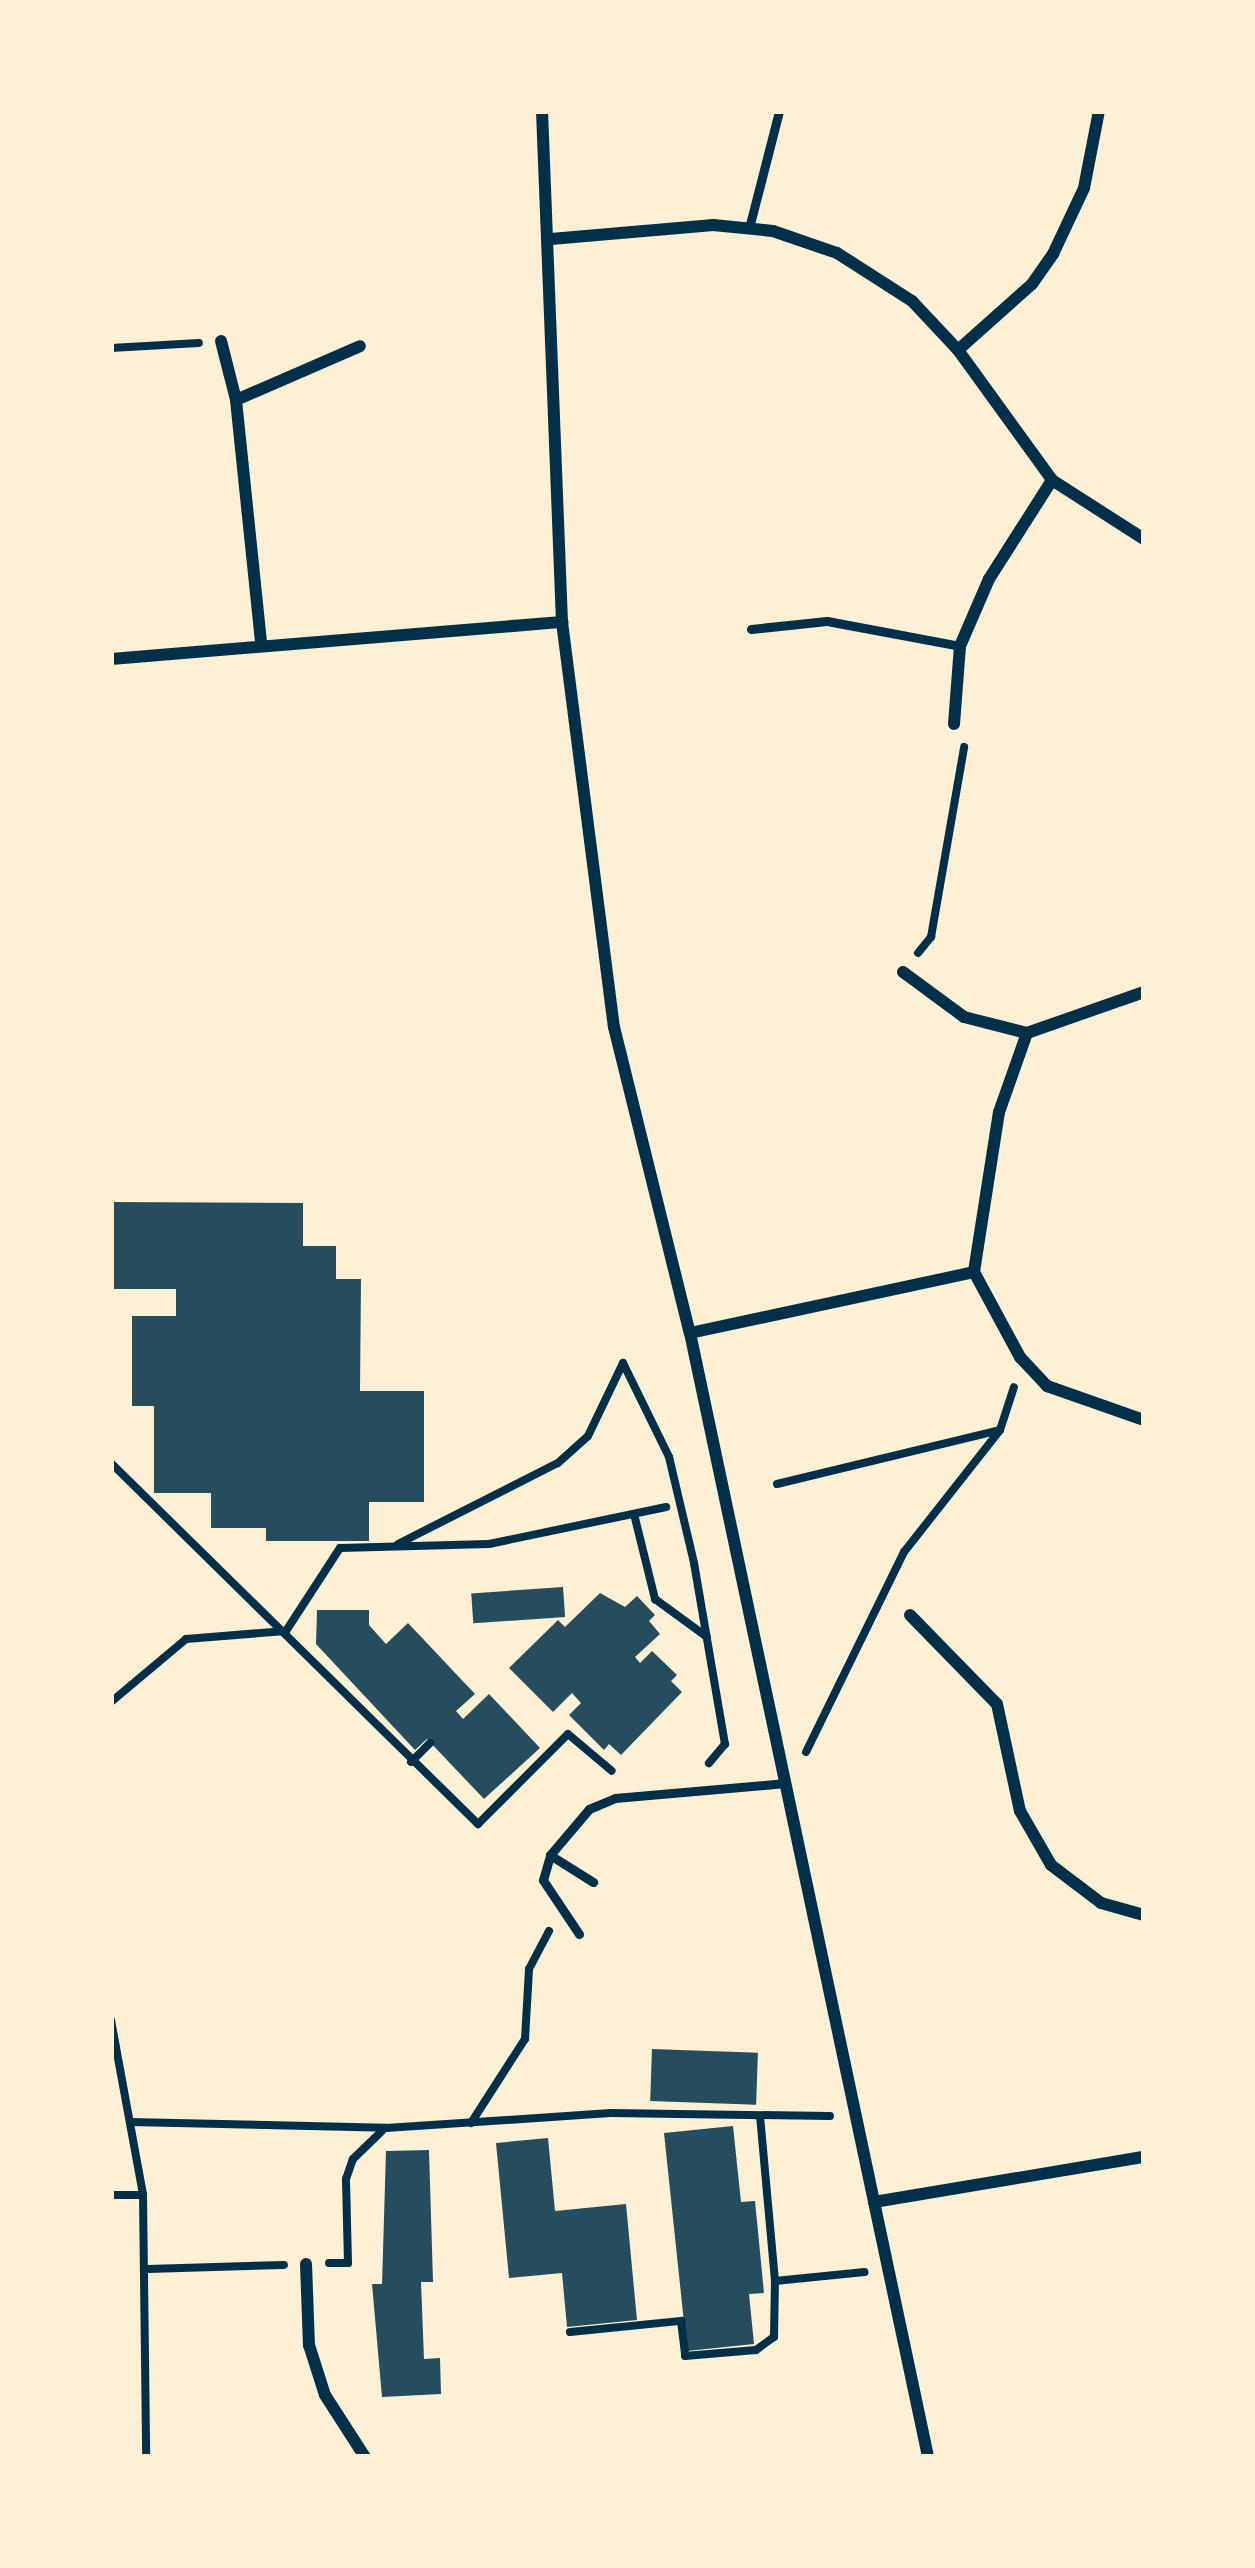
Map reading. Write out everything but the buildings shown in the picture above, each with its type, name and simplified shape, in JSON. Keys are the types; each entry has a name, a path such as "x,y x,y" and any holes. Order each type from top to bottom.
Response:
{"street":[{"path":"542,111 551,239 562,622 614,1027 689,1333 928,2457"},
{"path":"958,350 1032,284 1053,254 1084,188 1100,111"},
{"path":"551,239 676,226 749,228 796,237 877,274 958,350 1052,480 1144,539"},
{"path":"221,341 236,400 261,643"},
{"path":"236,400 360,346"},
{"path":"954,724 960,646 988,579 1052,480"},
{"path":"111,658 562,622"},
{"path":"903,973 964,1017 1027,1033 1144,992"},
{"path":"1027,1033 999,1112 974,1271 1019,1357 1047,1386 1144,1420"},
{"path":"689,1333 974,1271"},
{"path":"910,1615 997,1704 1020,1811 1051,1865 1101,1903 1144,1915"},
{"path":"874,2203 1144,2157"},
{"path":"306,2264 309,2345 325,2395 365,2457"}],"lane":[{"path":"749,228 779,111"},
{"path":"751,629 827,621 960,646"},
{"path":"579,1934 543,1880 550,1855 589,1809 615,1798 785,1783"},
{"path":"550,1855 592,1882"}],"path":[{"path":"111,348 221,341"},
{"path":"903,973 931,937 964,746 954,724"},
{"path":"777,1484 1000,1430 1019,1357"},
{"path":"398,1544 558,1463 588,1436 623,1363 669,1457 708,1637 725,1744 717,1760 690,1770"},
{"path":"111,1463 478,1824 568,1734 605,1769 633,1773"},
{"path":"286,1631 340,1548 489,1544 666,1508"},
{"path":"634,1514 655,1599 708,1637"},
{"path":"111,1702 186,1640 286,1631"},
{"path":"411,1762 430,1743"},
{"path":"496,1788 505,1797"},
{"path":"470,2125 524,2039 529,1969 561,1910"},
{"path":"111,2020 143,2195 148,2269 146,2457"},
{"path":"744,2104 744,2115"},
{"path":"130,2122 386,2128 611,2113 760,2116 854,2110"},
{"path":"570,2332 681,2321 685,2356 756,2350 774,2336 777,2259 760,2116"},
{"path":"148,2269 348,2263 346,2179 353,2159 386,2128"},
{"path":"111,2195 143,2195"},
{"path":"760,2260 777,2259"},
{"path":"775,2281 888,2270"}]}
